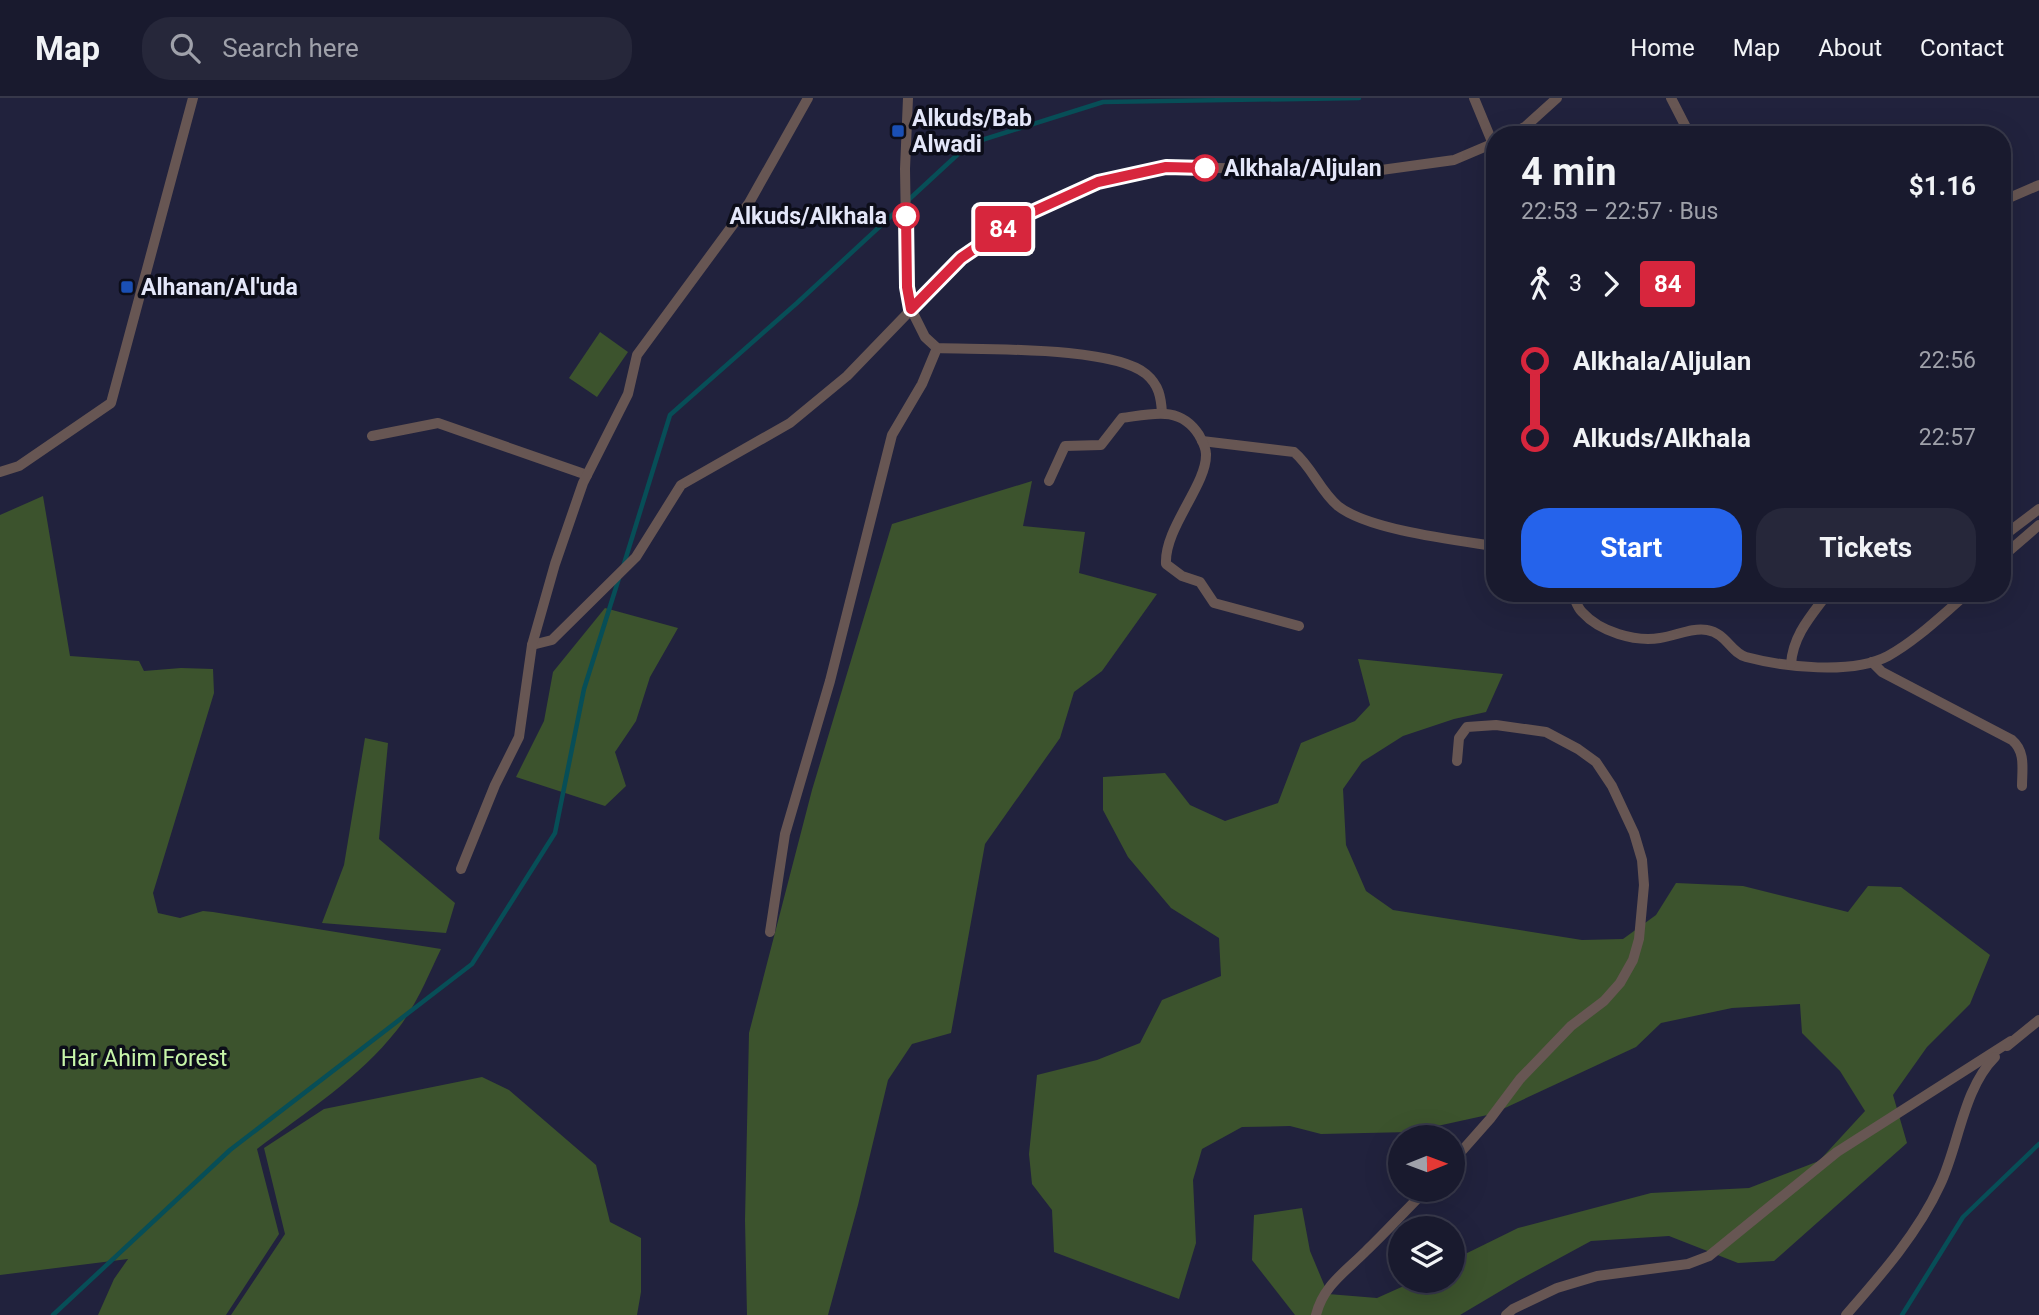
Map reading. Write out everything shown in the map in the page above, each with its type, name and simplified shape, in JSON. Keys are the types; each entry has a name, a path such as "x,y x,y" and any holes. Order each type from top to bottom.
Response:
{"street":[{"path":"0,472 19,466 111,403 193,98"},
{"path":"461,869 495,785 519,737 532,645 555,564 587,475 628,394 637,355 749,203 808,98"},
{"path":"908,98 907,287 911,309 925,337 937,348 1076,354 1115,361 1145,374 1161,393 1162,413"},
{"path":"1474,98 1486,126"},
{"path":"1524,126 1557,98"},
{"path":"1671,98 1685,126"},
{"path":"532,645 552,640 636,557 681,485 790,424 846,376 961,258 1021,217 1098,182 1166,167 1374,171 1454,160 1486,147"},
{"path":"2011,197 2039,185"},
{"path":"770,932 785,834 830,681 892,435 922,384 937,348"},
{"path":"1049,481 1065,446 1101,445 1122,418 1162,413 1182,417 1192,424 1206,451 1203,470 1181,514 1166,555 1166,564 1182,576 1200,582 1214,603 1299,626"},
{"path":"372,436 438,423 587,475"},
{"path":"1202,441 1294,452 1304,460 1327,495 1340,508 1362,518 1408,532 1486,545"},
{"path":"2011,530 2039,509"},
{"path":"2011,549 2039,525"},
{"path":"1576,602 1580,611 1594,623 1630,638 1647,640 1696,629 1709,630 1719,634 1741,655 1757,660 1836,667 1872,662 1889,655 1957,602"},
{"path":"1791,664 1792,649 1798,635 1822,602"},
{"path":"1872,662 1882,672 2012,740 2022,753 2022,786"},
{"path":"1457,761 1459,738 1466,727 1522,727 1546,732 1578,749 1595,762 1612,786 1634,833 1642,860 1644,885 1639,939 1633,960 1620,984 1604,1001 1571,1026 1520,1079 1465,1147"},
{"path":"1506,1315 1524,1304 1597,1276 1688,1264 1709,1256 1837,1153 2011,1041 2039,1020"},
{"path":"1846,1315 1911,1235 1941,1184 1964,1115 1986,1066 2011,1041"},
{"path":"1315,1315 1324,1294 1338,1276 1364,1254 1414,1202"}],"green space":[{"path":"600,332 628,352 597,397 569,378"},
{"path":"1032,481 1023,526 1085,532 1079,573 1157,594 1102,671 1074,692 1060,738 985,844 951,1033 912,1044 888,1080 828,1315 747,1315 745,1220 749,1033 812,790 892,524"},
{"name":"Har Ahim Forest","path":"43,496 70,656 139,661 144,671 213,669 214,693 153,893 158,913 180,918 203,911 213,912 441,949 410,1011 382,1047 331,1094 257,1149 279,1234 226,1315 98,1315 114,1279 128,1259 0,1275 0,515"},
{"path":"605,608 678,628 650,677 636,721 615,752 626,786 605,806 516,777 544,721 553,672"},
{"path":"1358,659 1503,674 1486,712 1454,719 1403,736 1362,762 1343,789 1346,845 1366,891 1393,910 1582,940 1623,939 1656,915 1676,883 1743,886 1848,912 1868,886 1901,887 1990,955 1970,1004 1927,1047 1893,1095 1907,1143 1774,1261 1738,1263 1669,1236 1591,1241 1460,1315 1295,1315 1252,1260 1254,1215 1302,1208 1310,1251 1328,1294 1377,1298 1388,1293 1465,1293 1465,1254 1518,1228 1651,1193 1749,1188 1819,1161 1865,1111 1840,1071 1802,1033 1800,1004 1732,1008 1661,1023 1636,1047 1492,1114 1442,1125 1388,1125 1388,1132 1321,1134 1290,1126 1242,1127 1202,1149 1193,1180 1196,1243 1179,1299 1054,1252 1052,1210 1032,1184 1029,1154 1037,1075 1097,1060 1140,1043 1162,1000 1221,976 1219,938 1171,908 1128,857 1103,810 1103,777 1165,773 1190,805 1225,821 1278,803 1301,743 1355,721 1370,705"},
{"path":"365,738 388,743 379,839 455,903 446,933 322,923 344,865"},
{"path":"482,1077 509,1090 596,1165 610,1222 641,1238 641,1292 637,1315 231,1315 285,1234 264,1148 324,1109"}],"waterway":[{"path":"623,567 670,415 797,303 969,144 1103,102 1359,98"},
{"path":"53,1315 230,1150 472,964 555,833 584,689 619,578"},
{"path":"1902,1315 1963,1217 2039,1144"}],"bus line":[{"name":"84","path":"906,216 907,287 911,309 961,258 1021,217 1098,182 1166,167 1205,168"}],"place":[{"name":"Alkuds/Bab Alwadi","path":"898,131"},
{"name":"Alkhala/Aljulan","path":"1205,168"},
{"name":"Alkuds/Alkhala","path":"906,216"},
{"name":"Alhanan/Al'uda","path":"127,287"}]}
